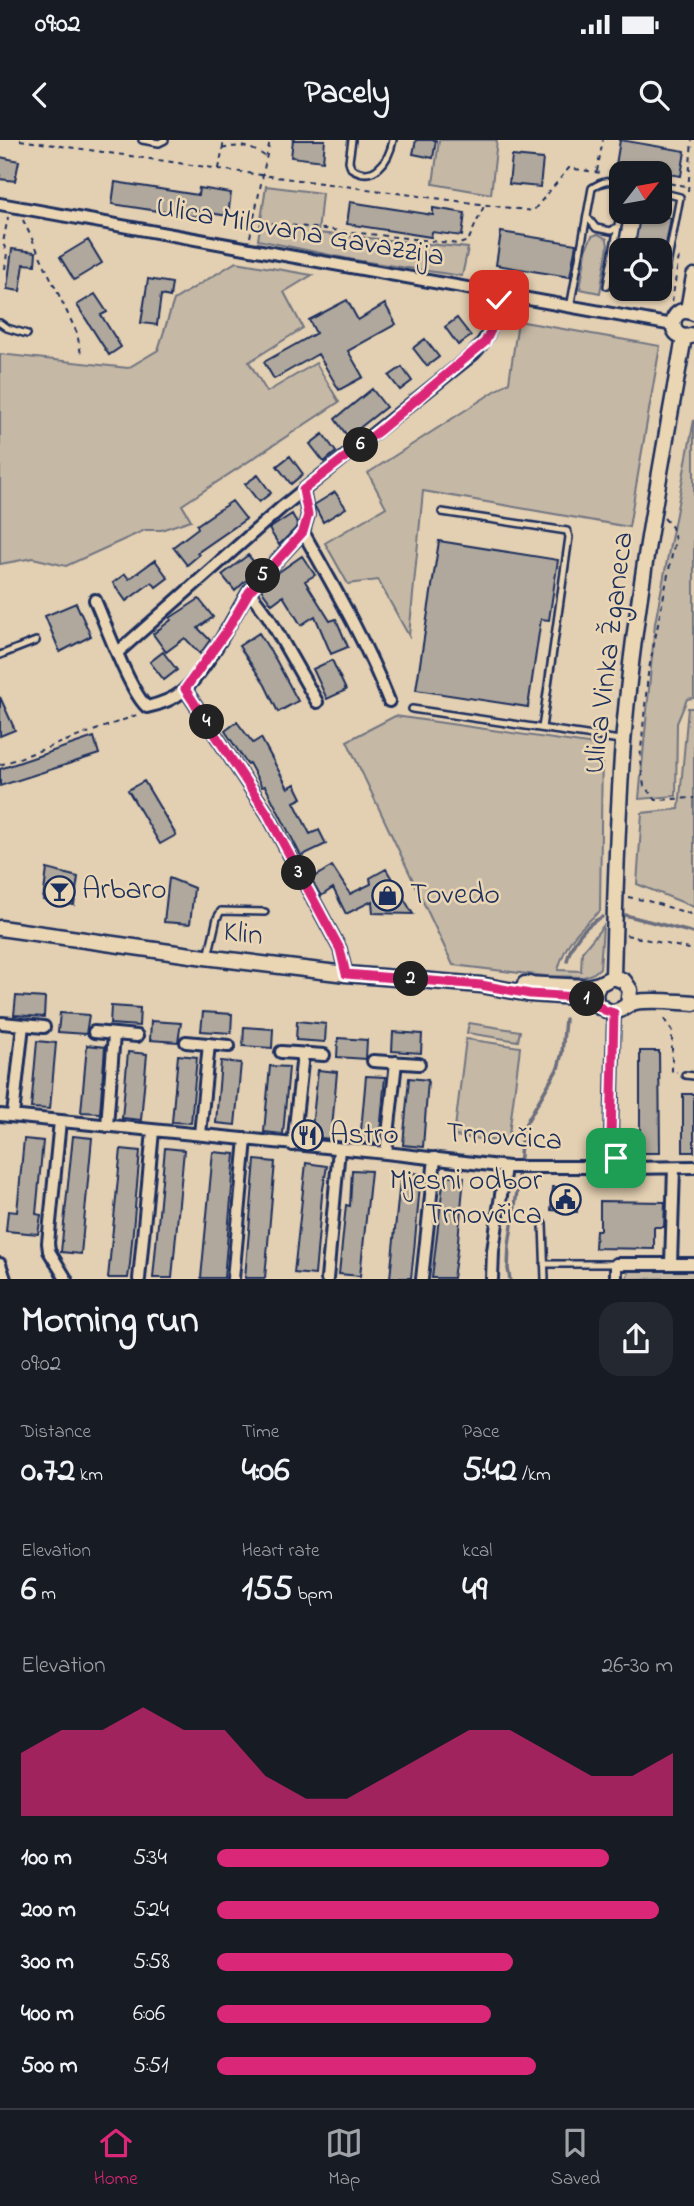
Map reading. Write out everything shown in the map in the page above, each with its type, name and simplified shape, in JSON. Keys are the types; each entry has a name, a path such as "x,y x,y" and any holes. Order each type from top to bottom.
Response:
{"street":[{"name":"Ulica Milovana Gavazzija","path":"4,208 673,325"},
{"path":"673,325 677,314 691,312 694,276"},
{"path":"118,652 217,562 485,342 492,328 500,296"},
{"name":"Ulica Vinka Žganeca","path":"613,977 618,931 623,741 648,541 689,336 678,334 673,325"},
{"path":"95,600 142,702 147,707 160,704 185,689 226,632 249,592 303,532 308,515 303,490"},
{"path":"303,532 375,666 389,701"},
{"path":"249,592 268,616 317,702"},
{"path":"185,689 267,813 340,949 346,974"},
{"name":"Klin","path":"0,928 346,974 481,985 587,987 599,984"},
{"path":"614,1013 599,1007 595,993 599,984 613,977 619,978 628,986 651,992 694,993"},
{"name":"Klin","path":"481,985 530,994 581,998 599,1007"},
{"path":"628,986 628,1005"},
{"path":"614,1013 628,1005 646,1001 694,1003"},
{"path":"614,1013 611,1138 616,1158 628,1168 694,1167"},
{"path":"2,1023 44,1027"},
{"path":"13,1115 23,1025"},
{"path":"94,1032 137,1036"},
{"path":"107,1126 114,1034"},
{"path":"186,1042 229,1046"},
{"path":"200,1135 209,1044"},
{"path":"281,1052 324,1055"},
{"path":"293,1145 303,1054"},
{"path":"373,1061 419,1064"},
{"path":"386,1153 396,1062"},
{"name":"Trnovčica","path":"0,1115 506,1167 594,1167 616,1158"},
{"path":"60,1121 47,1243 66,1279"},
{"path":"139,1279 153,1131"},
{"path":"233,1279 246,1139"},
{"path":"327,1279 339,1149"},
{"path":"422,1279 435,1158"},
{"path":"492,1279 493,1251 506,1167"},
{"path":"671,1264 674,1168"},
{"path":"0,1264 5,1279"},
{"path":"616,1279 616,1264 694,1264"}],"lane":[{"path":"142,140 159,143 165,140"},
{"path":"352,140 349,161 351,168 356,172 365,172 377,170 384,164 391,153 393,140"},
{"path":"570,308 592,188 602,182 609,183"},
{"path":"672,195 680,197 672,239"},
{"path":"588,218 596,228 603,231 611,231 618,226"},
{"path":"607,286 618,226"},
{"path":"0,323 6,328 27,334"},
{"path":"442,512 567,531 569,537 542,728"},
{"path":"0,655 36,641"},
{"path":"412,709 623,741"},
{"path":"208,957 221,911 265,912"},
{"path":"685,1075 694,1076"},
{"path":"543,1224 545,1279"},
{"path":"544,1264 616,1264"}],"path":[{"path":"20,140 533,211 569,168 609,174"},
{"path":"219,169 223,140"},
{"path":"248,249 270,140"},
{"path":"597,172 603,140"},
{"path":"222,149 241,146 256,150 266,157"},
{"path":"672,183 688,186"},
{"path":"252,221 459,244 468,241 485,205"},
{"path":"4,208 3,243 7,253 5,269"},
{"path":"23,215 23,221 77,333 81,354"},
{"path":"661,516 672,527 674,540 648,674 640,769 644,786 656,800 694,798"},
{"path":"0,765 105,728 143,713 147,707"},
{"path":"619,899 648,901 694,915"},
{"path":"618,931 694,950"},
{"path":"664,1019 672,1031 672,1072 682,1072 685,1075"}],"shaded area":[{"path":"439,140 497,140 491,194 433,184"},
{"path":"266,186 322,193 318,233 468,248 462,276 354,260 258,240"},
{"path":"598,234 607,239 608,246 600,293 580,289 587,246 592,236"},
{"path":"236,262 312,275 284,292 303,328 249,362 267,392 316,363 339,402 182,505 191,520 161,530 145,530 66,566 33,558 0,564 0,354 128,368 158,350 174,300"},
{"path":"518,321 660,346 629,527 423,491 409,636 378,580 348,584 325,543 386,507 368,473 509,382"},
{"path":"694,420 694,698 687,699 677,723 676,796 639,799 655,623"},
{"path":"688,708 694,708 694,907 637,884 642,813 679,809"},
{"path":"395,716 602,746 600,911 574,937 558,970 581,971 582,952 603,926 600,968 594,973 584,977 545,976 453,965 347,741"},
{"path":"469,1023 520,1031 518,1041 467,1033"},
{"path":"466,1039 520,1047 508,1142 454,1136"},
{"path":"636,1268 694,1269 694,1278 626,1279 629,1271"}],"building":[{"path":"293,140 325,140 323,161 291,157"},
{"path":"416,140 436,140 433,158 413,154"},
{"path":"620,140 685,151 681,176 672,174 672,161 617,161"},
{"path":"512,156 543,159 540,187 509,184"},
{"path":"0,157 19,161 15,181 0,179"},
{"path":"115,182 198,195 199,188 231,193 228,216 198,211 197,217 112,204"},
{"path":"350,202 433,215 433,208 465,213 462,236 432,232 431,237 347,224"},
{"path":"639,224 670,224 667,238 636,238"},
{"path":"501,232 576,244 570,277 496,265"},
{"path":"88,240 102,263 74,280 60,257"},
{"path":"12,249 36,252 35,265 24,264 20,291 7,289"},
{"path":"148,279 172,283 170,297 161,295 157,325 141,323"},
{"path":"95,294 107,312 101,315 121,347 109,355 77,305"},
{"path":"347,300 358,320 385,304 396,324 348,351 363,377 339,390 318,354 274,379 264,362 316,333 309,320"},
{"path":"457,318 471,336 458,345 445,327"},
{"path":"425,339 439,357 427,366 413,348"},
{"path":"402,367 412,381 400,390 389,376"},
{"path":"372,389 386,407 348,437 335,419"},
{"path":"323,434 336,452 324,462 310,444"},
{"path":"290,456 303,474 291,484 277,466"},
{"path":"258,475 271,493 259,502 245,484"},
{"path":"335,492 346,508 323,522 314,505"},
{"path":"232,501 246,519 197,553 199,555 187,565 173,547 198,528 197,525"},
{"path":"292,514 297,523 296,528 279,545 269,529"},
{"path":"439,541 558,560 549,620 541,619 528,707 416,690"},
{"path":"248,555 259,568 235,591 222,575"},
{"path":"302,556 315,575 305,581 330,621 336,619 348,647 331,654 315,616 301,625 283,596 272,604 261,589 273,576"},
{"path":"155,560 168,578 156,587 152,582 126,601 113,583 125,574 129,579"},
{"path":"199,599 213,617 198,628 210,640 200,654 185,638 166,652 153,634 171,620 170,618"},
{"path":"76,603 91,636 60,652 45,616"},
{"path":"259,633 298,701 278,712 265,685 239,646"},
{"path":"163,652 177,670 164,680 150,662"},
{"path":"332,660 346,690 327,699 313,669"},
{"path":"0,697 15,730 0,736"},
{"path":"237,722 253,743 261,738 288,788 295,784 302,798 294,802 310,834 319,830 326,844 301,856 265,786 262,787 249,763 247,764 225,731"},
{"path":"94,737 99,754 0,786 0,769"},
{"path":"144,781 176,835 160,844 128,790"},
{"path":"332,866 350,894 371,884 370,878 386,869 413,914 373,913 372,901 346,914 333,888 321,896 311,879"},
{"path":"47,869 78,877 74,905 43,900"},
{"path":"169,878 194,888 190,924 164,922"},
{"path":"16,996 45,998 44,1017 14,1015"},
{"path":"111,1006 140,1008 139,1026 110,1024"},
{"path":"203,1012 232,1014 231,1033 201,1031"},
{"path":"60,1013 89,1015 86,1034 58,1032"},
{"path":"151,1021 181,1023 178,1042 150,1040"},
{"path":"297,1021 326,1024 325,1042 296,1040"},
{"path":"244,1027 273,1029 272,1048 243,1046"},
{"path":"393,1032 422,1034 421,1053 392,1051"},
{"path":"338,1038 367,1040 366,1059 337,1057"},
{"path":"37,1041 56,1043 50,1109 31,1108"},
{"path":"87,1045 105,1047 100,1113 81,1112"},
{"path":"640,1051 659,1051 660,1153 640,1153"},
{"path":"128,1052 147,1054 141,1120 122,1118"},
{"path":"178,1055 197,1057 191,1123 172,1122"},
{"path":"221,1061 241,1063 235,1125 216,1123"},
{"path":"270,1066 289,1067 283,1134 264,1132"},
{"path":"318,1070 337,1072 331,1139 311,1137"},
{"path":"366,1076 385,1077 379,1144 360,1142"},
{"path":"409,1078 428,1080 423,1147 403,1145"},
{"path":"683,1094 694,1094 694,1152 683,1152"},
{"path":"73,1136 92,1138 81,1254 61,1252"},
{"path":"24,1139 43,1141 36,1214 41,1215 38,1234 6,1231 8,1211 17,1212"},
{"path":"165,1148 184,1150 172,1278 153,1278"},
{"path":"121,1149 140,1151 130,1264 128,1278 108,1278"},
{"path":"213,1152 235,1154 224,1278 201,1278"},
{"path":"255,1160 275,1162 265,1278 245,1278"},
{"path":"306,1163 327,1166 315,1275 294,1273"},
{"path":"352,1170 371,1171 360,1276 339,1274 346,1205 350,1206"},
{"path":"401,1171 421,1174 414,1251 411,1278 390,1278"},
{"path":"444,1175 464,1177 457,1251 453,1278 432,1278"},
{"name":"Mjesni odbor Trnovčica","path":"553,1187 578,1189 577,1212 551,1210"},
{"path":"600,1201 665,1202 664,1227 654,1227 654,1249 595,1248 596,1230 600,1230"}],"waterway":[{"path":"625,915 694,933"},
{"path":"567,961 580,935 602,917"},
{"path":"510,1279 509,1245 522,1130 558,1068 565,1019"}],"place":[{"name":"Arbaro","path":"59,891"},
{"name":"Tovedo","path":"387,896"},
{"name":"Astro","path":"307,1136"},
{"name":"Mjesni odbor Trnovčica","path":"565,1199"}],"route":[{"path":"499,300 492,328 485,342 473,354 303,490 308,515 303,532 249,592 226,632 185,689 267,813 340,949 346,974 481,985 530,994 584,998 614,1013 611,1138 616,1158"}]}
